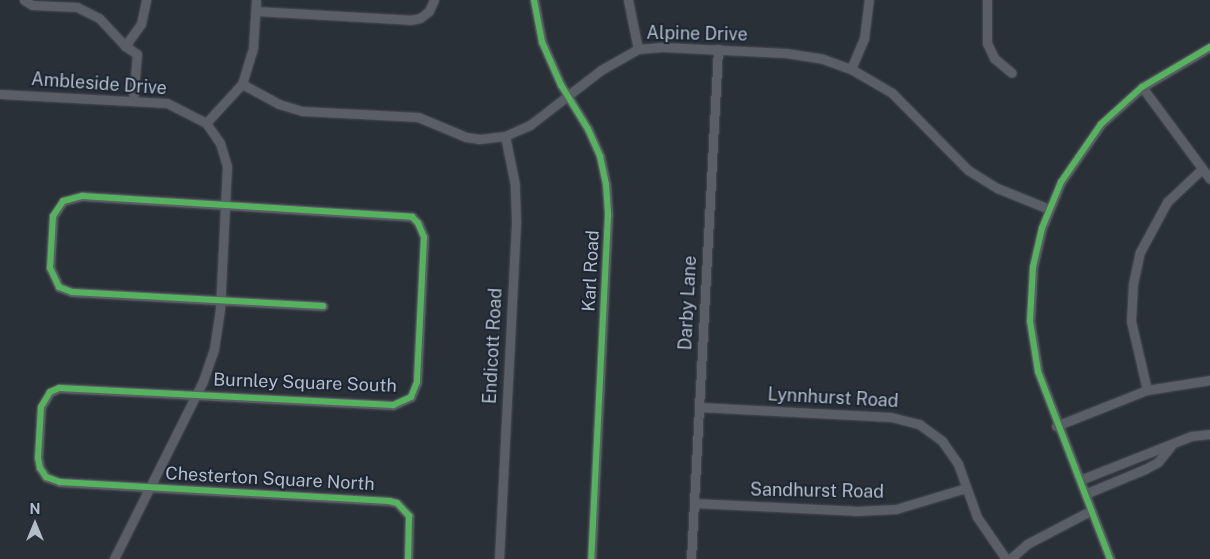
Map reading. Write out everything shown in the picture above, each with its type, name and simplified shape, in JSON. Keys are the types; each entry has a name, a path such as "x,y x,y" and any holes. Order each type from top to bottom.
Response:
{"street":[{"path":"125,46 141,24 146,0"},
{"path":"206,122 242,84 253,47 256,0"},
{"path":"256,11 410,20 429,12 434,0"},
{"name":"Karl Road","path":"534,0 542,42 600,156 608,216 591,559"},
{"path":"628,0 638,49"},
{"path":"851,69 864,39 870,0"},
{"path":"987,0 987,43 994,58 1012,73"},
{"path":"26,1 89,11 125,46 137,54 133,101"},
{"name":"Alpine Drive","path":"242,84 279,104 302,111 418,117 466,138 505,136 530,125 618,58 638,49 662,46 786,53 823,59 851,69 892,93 968,170 997,188 1049,209"},
{"path":"1110,559 1090,511 1080,480 1056,426 1038,371 1030,321 1033,267 1049,209 1061,182 1102,124 1142,87 1210,47"},
{"name":"Darby Lane","path":"691,559 718,49"},
{"path":"1142,87 1210,179"},
{"name":"Ambleside Drive","path":"0,94 168,103 206,122 220,143 227,166 220,301 214,349 195,394 114,559"},
{"name":"Endicott Road","path":"499,559 516,220 515,184 505,136"},
{"path":"1147,390 1131,321 1132,284 1140,252 1167,202 1202,169"},
{"path":"226,204 82,196 63,201 53,216 51,260 53,278 59,287 72,292 323,306"},
{"name":"Burnley Square South","path":"46,477 38,458 41,407 50,392 67,387 393,405 411,397 417,382 424,237 418,223 403,215 226,204"},
{"path":"1056,426 1147,390 1210,380"},
{"name":"Lynnhurst Road","path":"699,407 905,419 931,430 942,440 958,464 977,517 1006,559"},
{"path":"1080,480 1191,436 1210,434"},
{"path":"1085,494 1158,462 1173,444"},
{"name":"Chesterton Square North","path":"46,477 60,482 389,501 397,503 409,516 408,559"},
{"name":"Sandhurst Road","path":"694,502 855,511 896,509 966,488"},
{"path":"1010,559 1028,544 1090,511"}],"cycle path":[{"path":"534,0 542,42 561,85 588,129 600,156 606,184 608,216 591,559"},
{"path":"1110,559 1038,371 1030,321 1033,267 1042,228 1061,182 1101,124 1142,87 1210,47"},
{"path":"323,306 72,292 59,287 50,268 53,216 63,201 82,196 412,217 418,223 424,237 417,382 411,397 393,405 59,388 50,392 41,407 38,458 40,468 46,477 60,482 389,501 397,503 409,516 408,559"}]}
